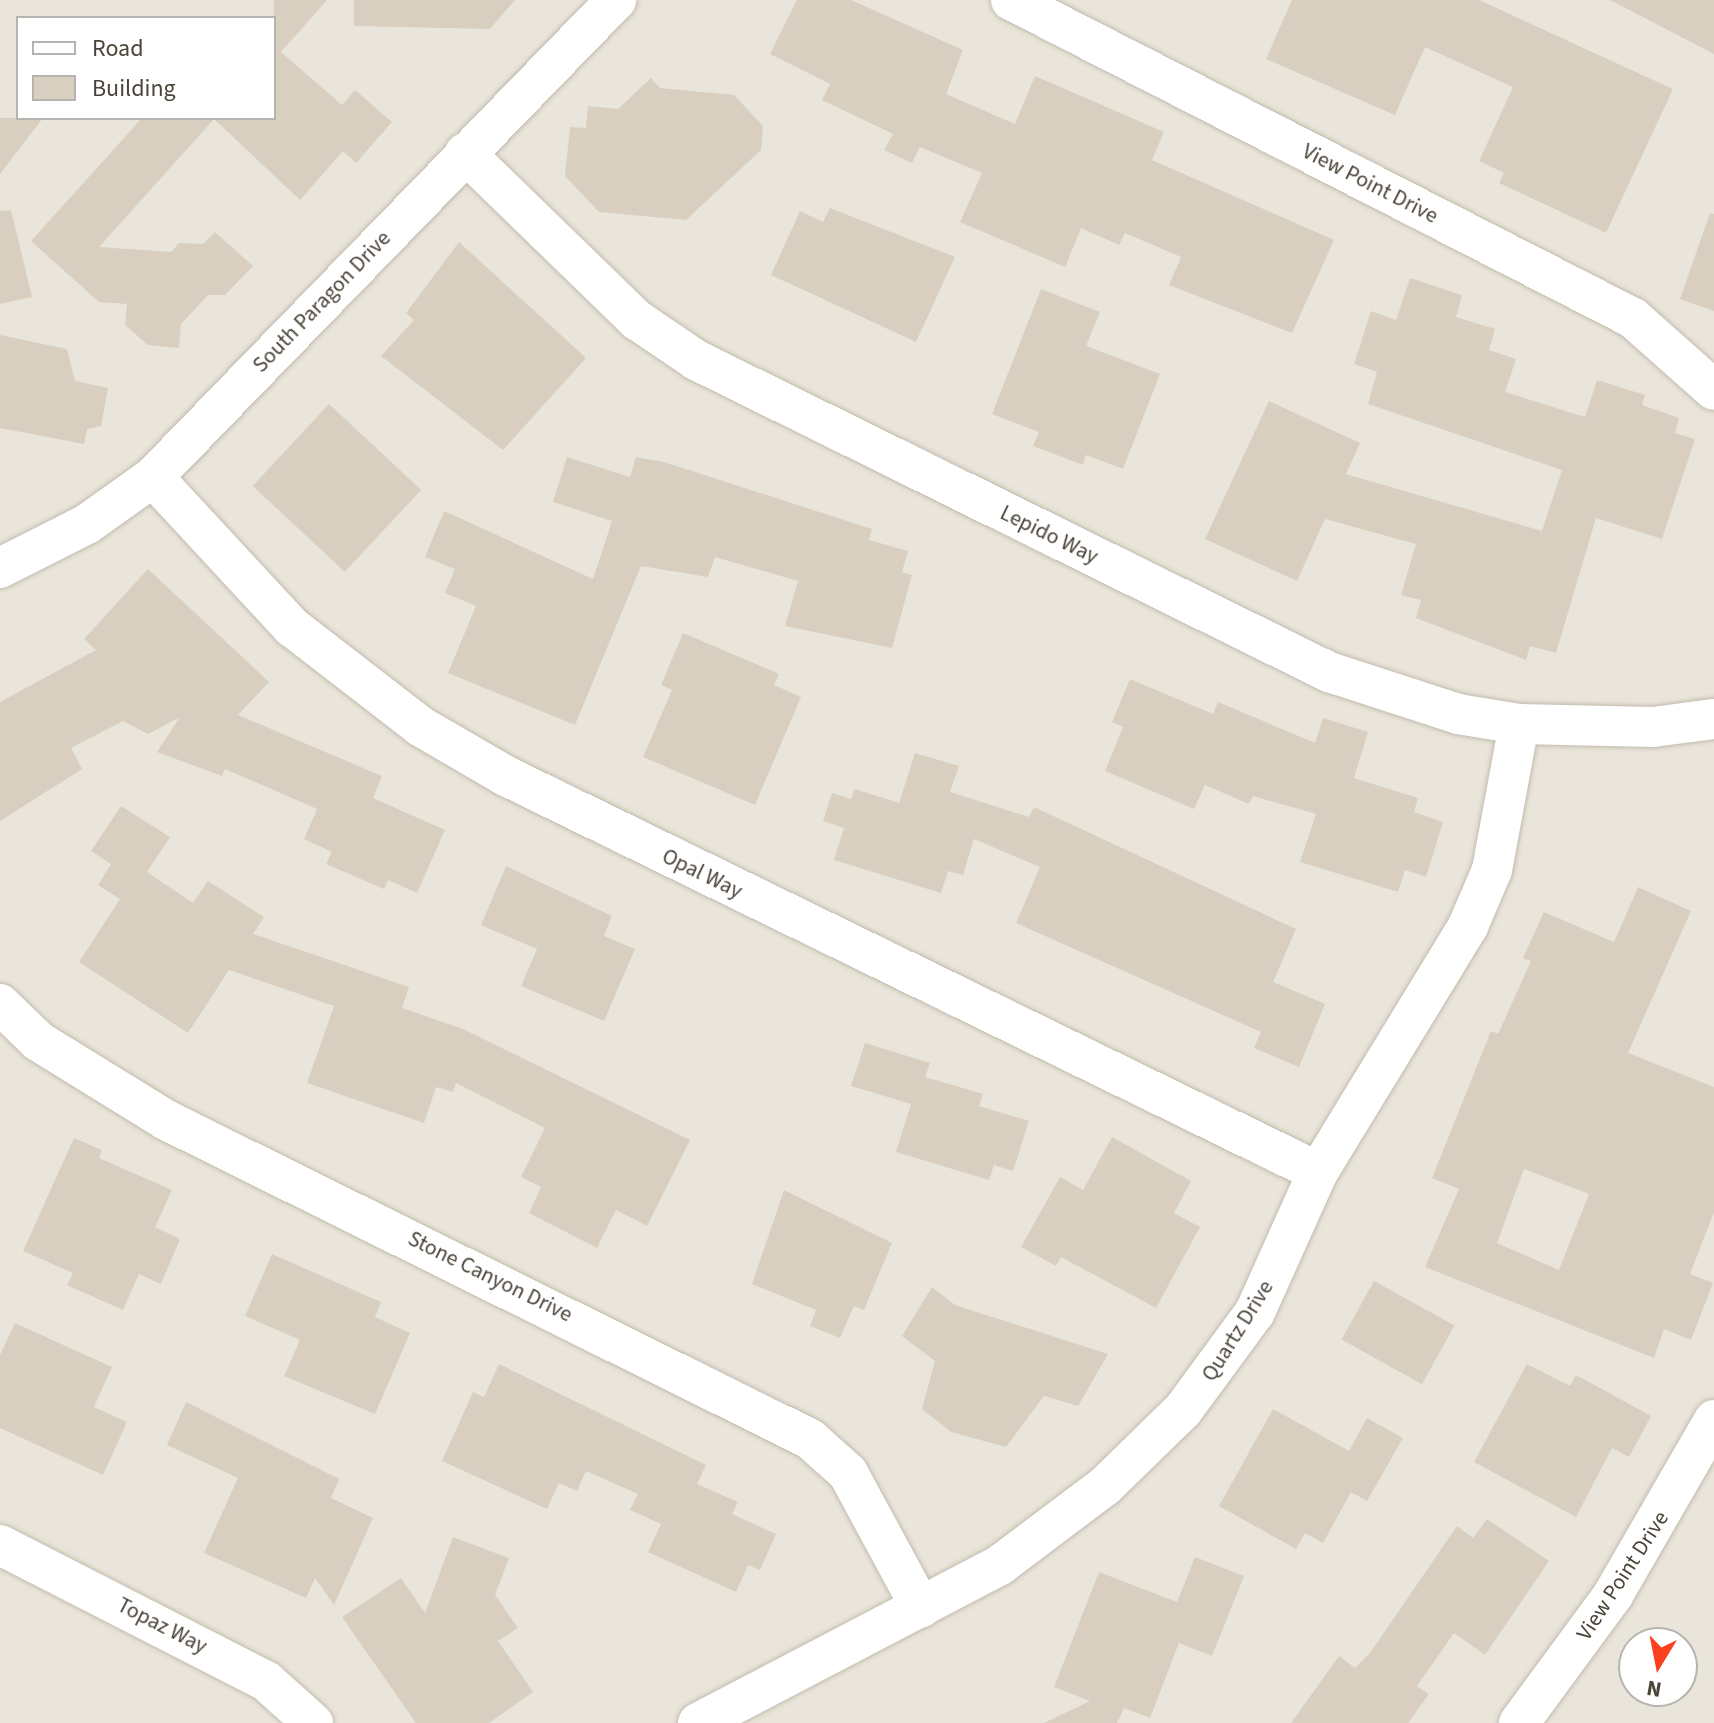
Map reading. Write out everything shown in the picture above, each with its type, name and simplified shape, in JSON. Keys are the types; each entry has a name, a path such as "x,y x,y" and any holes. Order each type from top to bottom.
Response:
{"street":[{"name":"South Paragon Drive","path":"0,568 87,524 153,477 616,0"},
{"name":"View Point Drive","path":"1011,0 1633,318 1714,390"},
{"name":"Lepido Way","path":"465,153 637,320 696,360 1329,672 1458,714 1519,724 1653,727 1714,719"},
{"name":"Opal Way","path":"153,477 292,627 420,726 600,823 1318,1172"},
{"name":"Quartz Drive","path":"698,1723 921,1608 1053,1529 1183,1410 1255,1312 1318,1172 1468,926 1492,870 1519,724"},
{"name":"Stone Canyon Drive","path":"0,1004 38,1041 166,1120 810,1439 848,1473 921,1608"},
{"name":"View Point Drive","path":"1519,1723 1613,1595 1714,1420"},
{"name":"Topaz Way","path":"0,1545 266,1681 313,1723"}],"shaded area":[{"path":"0,0 1714,0 1714,1723 0,1723"}],"building":[{"path":"274,0 327,0 281,52 342,105 355,90 392,122 356,163 343,151 300,200 215,120 276,120"},
{"path":"354,0 515,0 490,29 354,26"},
{"path":"797,0 851,0 963,50 946,94 1015,124 1035,76 1164,132 1152,160 1334,240 1292,333 1169,285 1181,257 1125,233 1119,245 1081,228 1065,267 960,222 982,173 920,147 912,163 884,150 893,134 822,100 830,84 770,54"},
{"path":"1292,0 1479,0 1673,89 1606,233 1499,183 1504,173 1479,161 1513,87 1425,47 1395,115 1266,59"},
{"path":"1610,0 1714,0 1714,54"},
{"path":"651,78 660,88 734,95 763,126 761,150 686,220 599,212 565,176 570,127 586,128 588,106 618,109"},
{"path":"0,118 41,120 0,174"},
{"path":"140,120 213,120 99,247 171,252 179,243 203,244 215,232 253,266 225,295 208,295 181,324 179,348 148,345 125,325 127,304 99,302 31,241"},
{"path":"830,208 955,257 916,342 771,275 800,211 823,222"},
{"path":"11,210 32,297 0,304 0,211"},
{"path":"1710,213 1714,214 1714,311 1680,299"},
{"path":"459,242 586,358 503,450 381,356 414,320 406,313"},
{"path":"1410,278 1462,295 1456,317 1495,329 1489,350 1516,359 1505,392 1585,417 1597,380 1645,395 1642,405 1679,418 1675,433 1695,439 1662,539 1596,518 1556,653 1530,646 1526,660 1416,618 1421,600 1401,595 1416,544 1325,519 1297,581 1205,539 1269,401 1360,443 1346,474 1542,531 1562,470 1368,404 1377,372 1354,364 1371,311 1396,320"},
{"path":"1041,289 1100,312 1086,346 1160,374 1123,469 1086,455 1083,465 1033,446 1039,432 992,414"},
{"path":"0,335 67,349 75,381 108,388 101,426 87,429 84,444 0,428"},
{"path":"329,404 421,490 345,572 253,486"},
{"path":"567,457 630,477 636,457 664,462 872,529 869,540 908,551 902,572 912,575 892,648 785,626 798,581 715,557 708,577 641,566 575,725 448,673 476,606 445,593 455,569 425,557 444,511 593,579 612,521 553,502"},
{"path":"148,569 269,682 238,715 382,776 373,798 445,830 417,893 388,880 384,889 326,864 332,852 304,839 317,809 225,769 222,776 157,752 180,717 148,734 123,721 71,748 82,769 0,821 0,702 96,650 84,639"},
{"path":"683,633 779,674 774,685 801,697 755,805 643,757 672,690 661,685"},
{"path":"1130,679 1213,714 1218,702 1315,743 1323,718 1368,732 1354,778 1418,798 1414,812 1443,822 1426,877 1405,870 1398,892 1300,862 1316,814 1253,796 1249,804 1205,785 1194,809 1105,771 1123,727 1112,722"},
{"path":"915,753 959,766 950,792 1029,817 1034,807 1296,929 1273,982 1325,1004 1299,1067 1254,1048 1261,1032 1016,923 1040,867 974,839 963,875 948,871 941,893 834,860 844,828 823,821 832,793 851,799 855,789 899,803"},
{"path":"121,806 170,837 147,872 193,903 208,881 264,917 253,934 409,987 402,1008 463,1029 690,1140 647,1226 616,1210 597,1248 529,1213 541,1187 521,1177 545,1128 456,1083 453,1092 436,1087 424,1123 307,1083 334,1006 229,970 188,1033 79,962 120,899 98,885 111,864 91,851"},
{"path":"506,866 612,916 604,936 635,949 604,1021 521,986 537,949 481,925"},
{"path":"1638,887 1691,911 1628,1053 1714,1087 1714,1212 1690,1274 1713,1283 1691,1340 1664,1329 1654,1358 1425,1267 1459,1189 1432,1178 1491,1031 1498,1034 1531,961 1523,958 1544,912 1614,942","holes":["1524,1169 1589,1194 1559,1270 1497,1243"]},
{"path":"865,1043 930,1063 925,1077 983,1094 979,1106 1029,1121 1013,1171 994,1165 989,1180 896,1152 911,1104 851,1086"},
{"path":"1112,1137 1191,1181 1174,1213 1200,1227 1156,1308 1061,1257 1056,1266 1021,1247 1060,1177 1083,1190"},
{"path":"74,1138 102,1150 99,1158 172,1190 155,1227 180,1239 161,1284 139,1274 123,1310 67,1285 73,1273 23,1251"},
{"path":"784,1190 892,1243 864,1310 854,1306 840,1338 810,1326 816,1310 752,1284"},
{"path":"272,1254 381,1302 375,1317 410,1333 375,1414 284,1376 300,1340 245,1316"},
{"path":"1374,1281 1454,1326 1422,1384 1342,1340"},
{"path":"932,1287 955,1305 1108,1354 1078,1406 1044,1396 1006,1447 951,1432 922,1409 935,1361 902,1336"},
{"path":"15,1323 112,1367 94,1407 127,1422 103,1475 0,1428 0,1355"},
{"path":"499,1364 706,1465 697,1484 738,1502 732,1514 776,1534 760,1570 748,1565 736,1592 648,1552 661,1524 630,1510 638,1494 586,1471 577,1491 559,1483 547,1509 442,1461 473,1392 484,1397"},
{"path":"1527,1364 1570,1386 1576,1375 1651,1416 1629,1457 1612,1448 1576,1517 1474,1462"},
{"path":"186,1402 339,1479 331,1498 373,1518 334,1605 315,1578 306,1598 204,1553 238,1478 167,1445"},
{"path":"1273,1409 1349,1451 1367,1418 1403,1438 1367,1501 1351,1492 1323,1543 1305,1533 1296,1549 1219,1506"},
{"path":"1487,1519 1549,1561 1485,1655 1454,1633 1417,1686 1429,1694 1408,1723 1291,1723 1339,1656 1355,1668 1370,1653 1457,1526 1473,1538"},
{"path":"453,1537 509,1558 495,1595 518,1628 498,1641 533,1692 489,1723 416,1723 342,1617 401,1578 425,1613"},
{"path":"1195,1557 1244,1576 1212,1656 1179,1643 1150,1718 1124,1708 1117,1723 1044,1723 1090,1701 1054,1687 1099,1572 1177,1602"}]}
